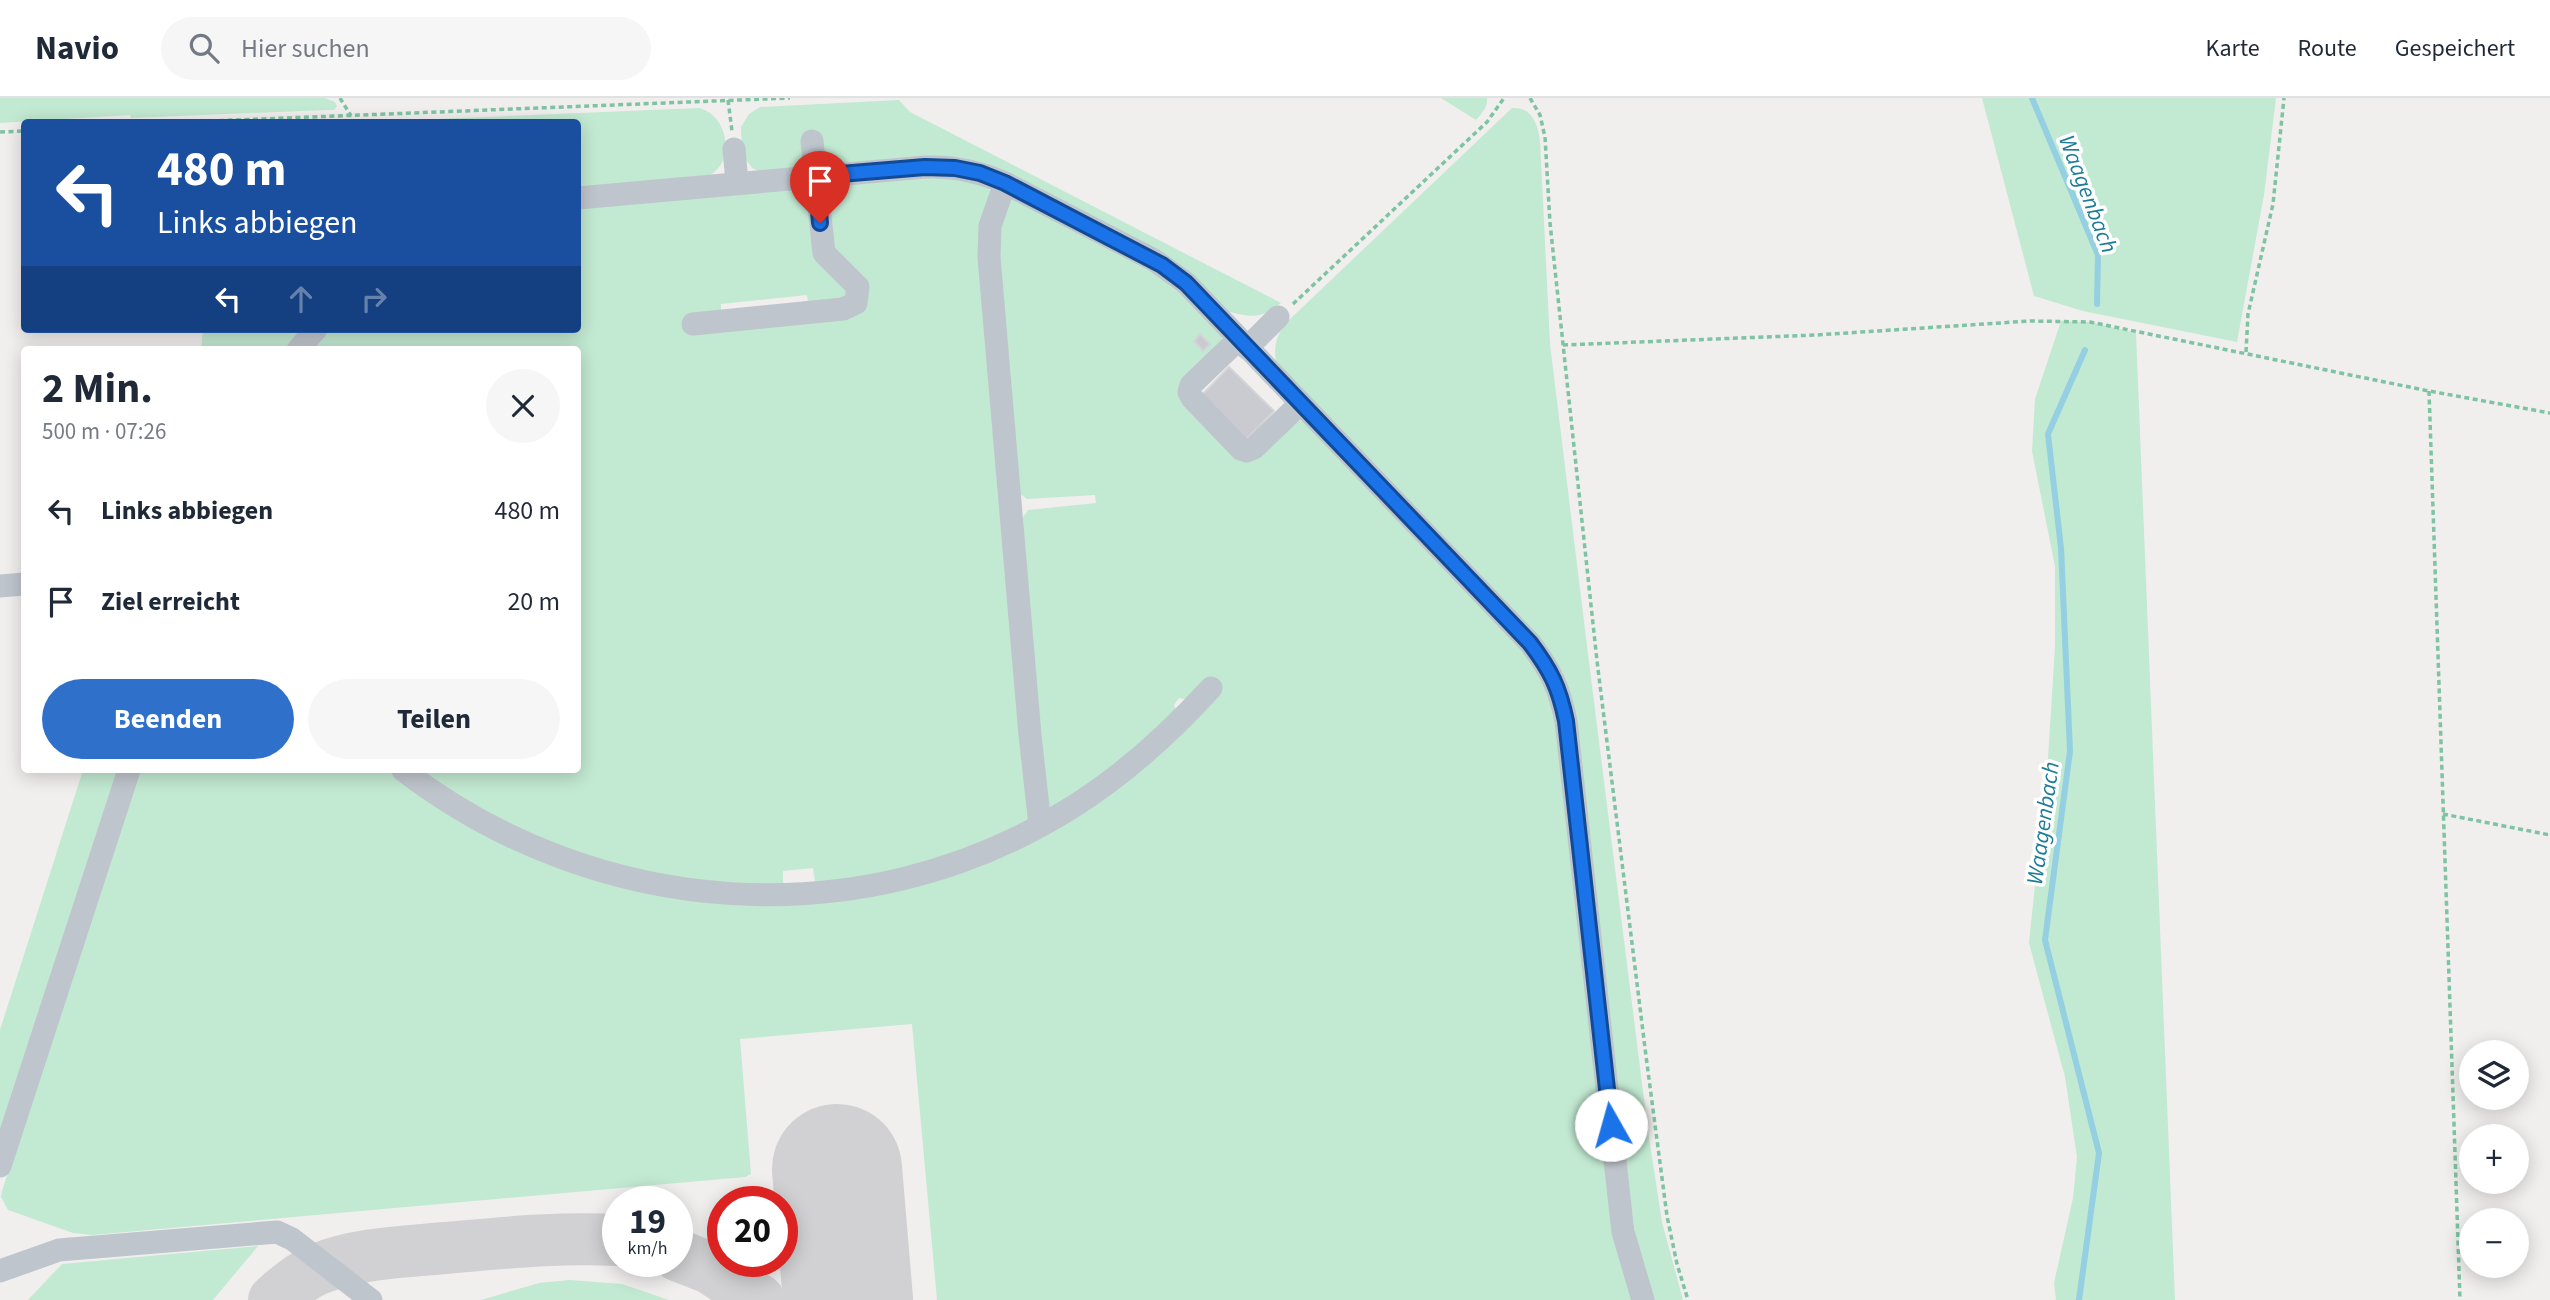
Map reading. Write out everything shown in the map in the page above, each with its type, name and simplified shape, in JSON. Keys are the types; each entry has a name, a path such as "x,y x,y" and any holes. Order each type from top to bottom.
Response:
{"lane":[{"path":"693,324 844,309 856,303 859,291 857,284 824,253 812,141"},
{"path":"734,149 737,183"},
{"path":"581,198 945,167 980,173 1005,183 1162,265 1186,283 1530,643 1547,666 1560,692 1566,721 1623,1232 1643,1300"},
{"path":"1005,183 990,226 989,257 1040,825"},
{"path":"1278,317 1191,385 1189,392 1245,451 1254,449 1301,404"},
{"path":"0,586 21,584"},
{"path":"407,773 471,816 514,839 623,878 710,892 803,894 880,883 964,859 1004,844 1089,796 1136,761 1173,728 1211,688"},
{"path":"0,1166 128,773"},
{"path":"0,1271 59,1250 276,1232 292,1239 371,1300"}],"path":[{"path":"340,98 351,116"},
{"path":"268,119 790,98"},
{"path":"1278,317 1487,121 1504,98"},
{"path":"1530,98 1540,114 1545,137 1550,223 1599,675 1667,1216 1688,1300"},
{"path":"2246,352 2248,314 2273,204 2284,98"},
{"path":"728,99 734,149"},
{"path":"0,132 21,131"},
{"path":"1563,345 1802,335 2030,321 2090,322 2550,413"},
{"path":"2429,391 2460,1300"},
{"path":"2442,814 2550,835"}],"green space":[{"path":"0,98 325,98 335,102 337,106 334,110 131,118 130,115 21,119 21,122 0,123"},
{"path":"1441,98 1487,98 1487,101 1476,120"},
{"path":"1982,98 2276,98 2264,195 2237,342 2083,311 2034,296"},
{"path":"899,100 910,112 1281,303 1255,316 1226,311 1005,173 835,165 821,159 806,160 793,169 759,171 752,168 742,154 741,127 749,114 760,107"},
{"path":"699,108 717,119 726,149 723,160 710,175 581,188 581,119 437,119"},
{"path":"1512,108 1529,113 1535,122 1540,140 1550,344 1588,654 1648,1131 1662,1222 1683,1300 1653,1300 1635,1235 1573,703 1563,673 1544,645 1276,362 1277,340 1288,321"},
{"path":"938,176 970,180 988,186 992,197 984,248 1033,814 1031,824 1013,835 971,852 906,872 816,888 813,868 783,871 783,890 738,892 645,880 599,867 511,832 432,786 426,779 427,773 581,773 581,346 314,346 325,333 581,333 581,207 797,187 805,190 814,206 821,257 854,288 852,301 847,304 809,308 807,295 721,304 721,313 689,316 690,328 844,314 858,306 863,290 857,278 830,252 823,199 832,186 839,183"},
{"path":"1012,197 1156,272 1176,286 1222,334 1222,346 1181,383 1179,395 1239,458 1253,461 1292,422 1305,421 1540,670 1554,709 1613,1208 1620,1253 1634,1300 937,1300 912,1024 740,1039 751,1174 745,1177 644,1186 602,1186 602,1190 92,1235 73,1233 8,1210 1,1197 2,1191 138,773 402,773 450,807 509,839 571,866 633,884 697,894 762,898 828,894 894,884 957,866 1017,842 1073,811 1112,784 1199,706 1215,689 1210,684 1193,701 1179,698 1174,705 1177,712 1174,721 1130,761 1082,796 1048,816 1044,815 1037,765 1017,526 1028,510 1096,503 1095,495 1027,499 1013,483 993,253 994,229 1001,206"},
{"path":"2061,321 2090,322 2136,333 2175,1300 2056,1300 2054,1283 2073,1198 2077,1157 2065,1077 2029,943 2048,759 2055,647 2055,566 2032,451 2035,399"},
{"path":"203,333 301,333 289,346 201,346"},
{"path":"82,773 119,773 0,1137 0,1030"},
{"path":"258,1246 213,1300 28,1300 62,1264"},
{"path":"570,1280 622,1284 669,1300 481,1300 539,1283"}],"building":[{"path":"1200,334 1210,344 1203,351 1194,341"},
{"path":"1229,367 1274,411 1244,442 1199,398"}],"waterway":[{"name":"Waagenbach","path":"2032,98 2098,255 2097,304"},
{"name":"Waagenbach","path":"2079,1300 2099,1153 2045,940 2070,751 2061,548 2048,434 2085,350"}],"taxiway":[{"path":"274,1300 312,1272 364,1256 531,1241 602,1240"},
{"path":"693,1261 710,1268 759,1300"}],"runway":[{"path":"837,1169 848,1300"}],"route":[{"path":"820,223 816,176 925,167 955,168 996,179 1171,270 1530,643 1547,666 1560,692 1566,721 1611,1125"}]}
